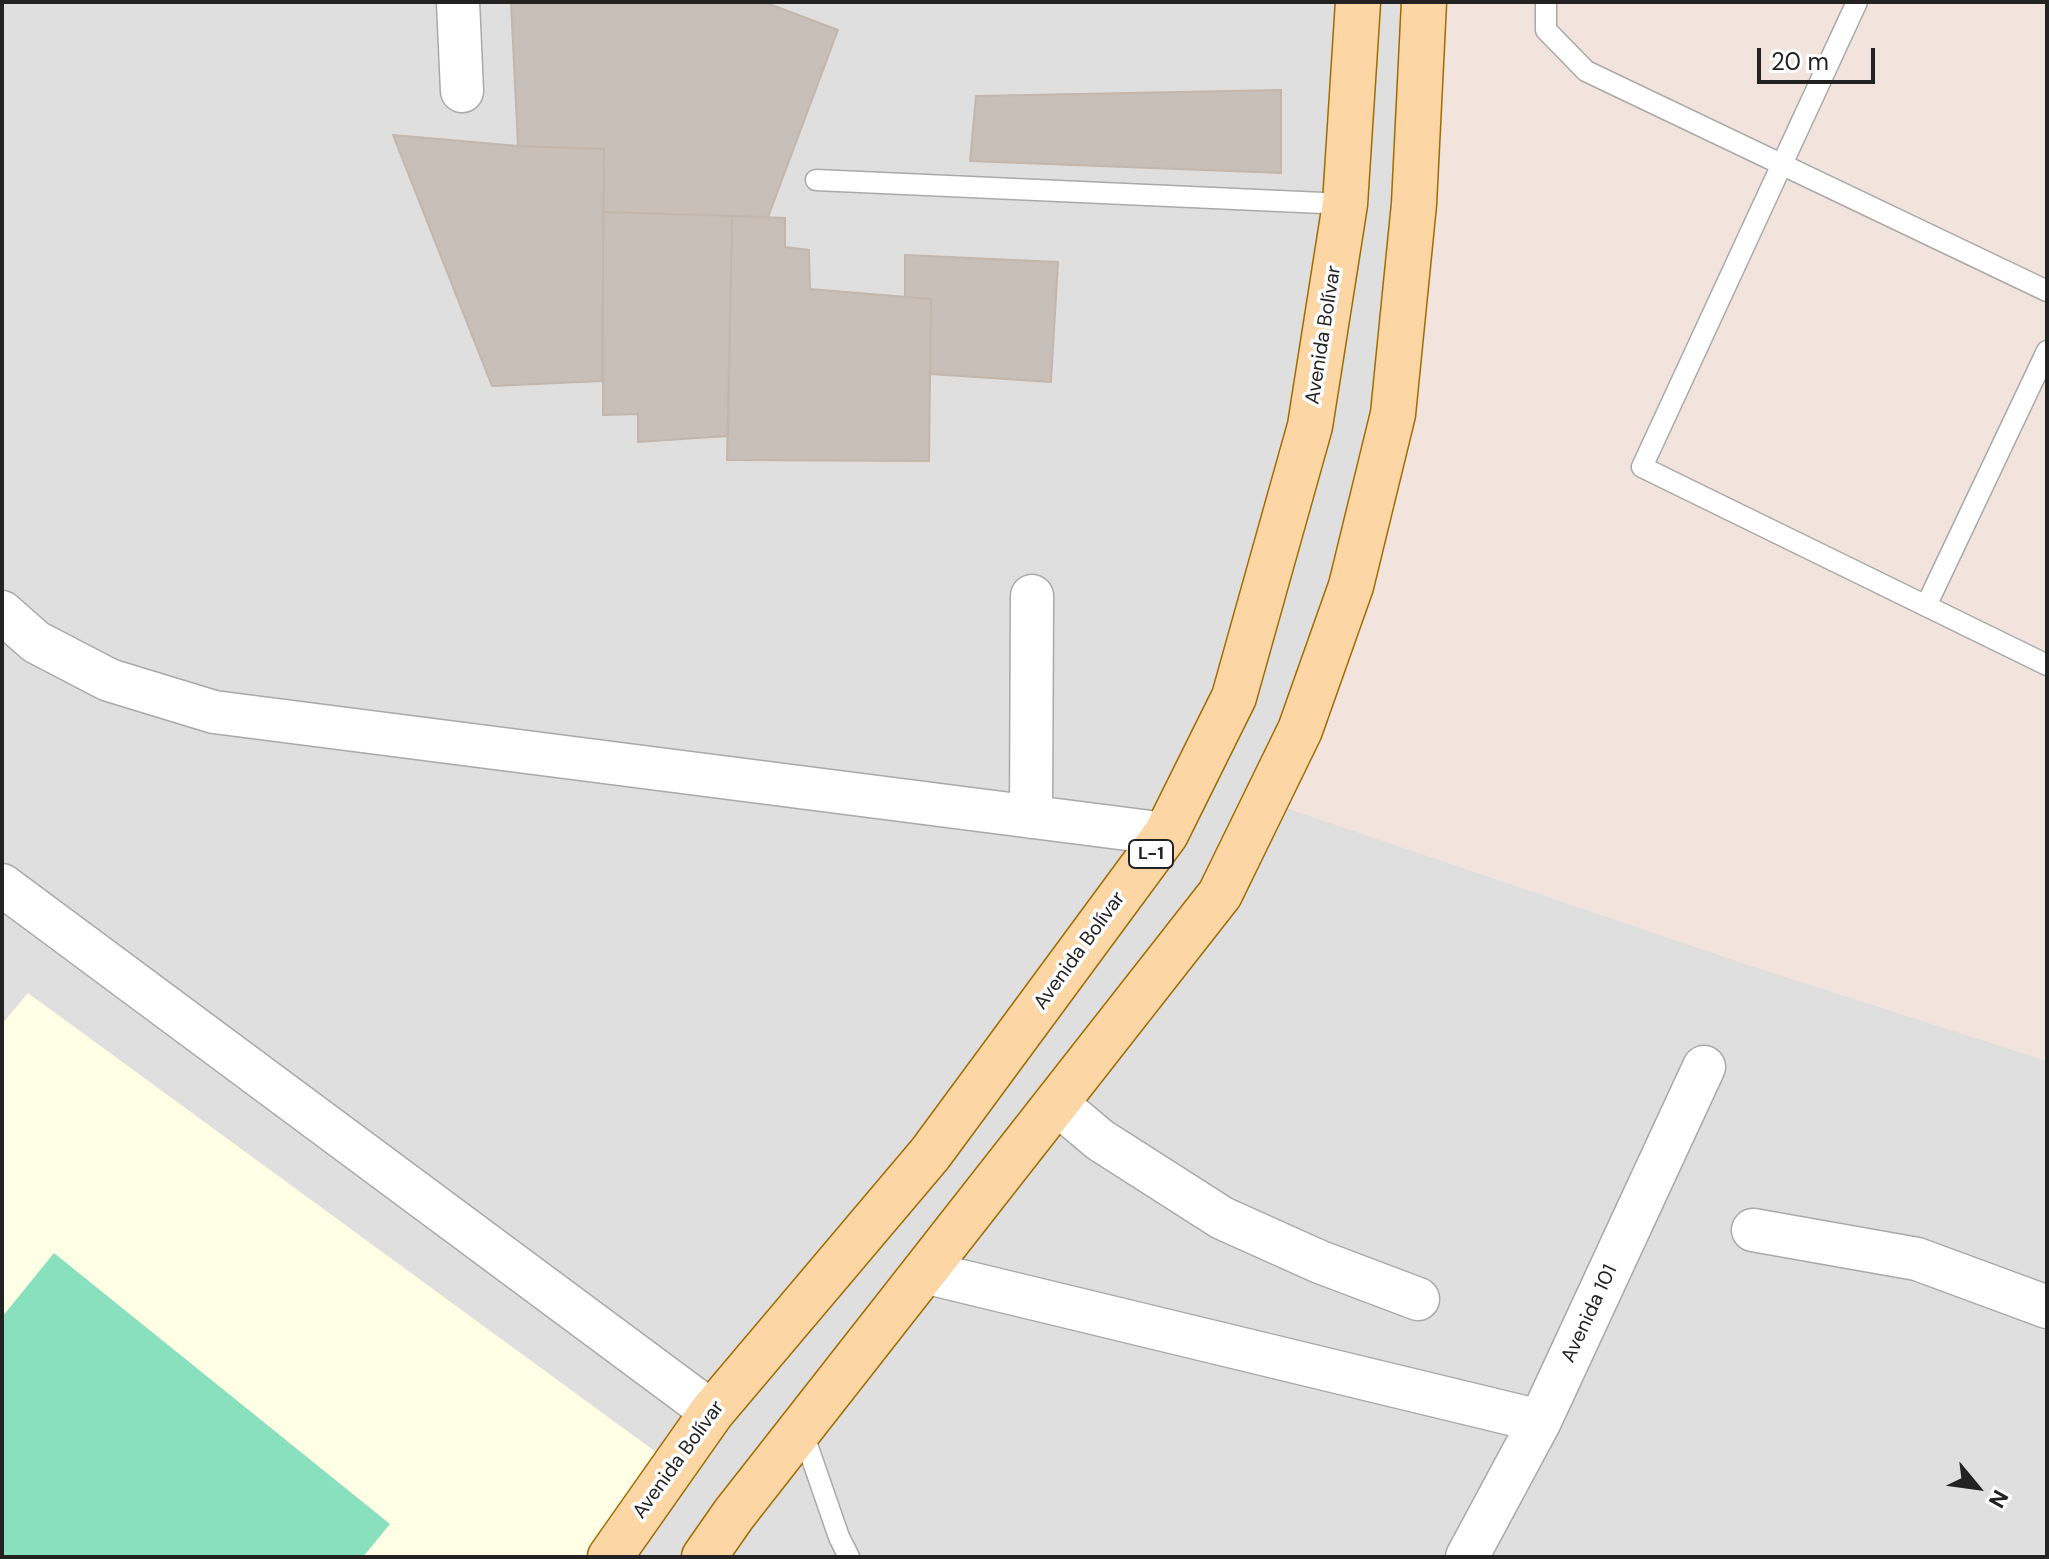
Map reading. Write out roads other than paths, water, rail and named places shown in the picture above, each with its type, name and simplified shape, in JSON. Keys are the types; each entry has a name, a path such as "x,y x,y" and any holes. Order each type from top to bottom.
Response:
{"main road":[{"name":"Avenida Bolívar","path":"610,1557 712,1412 930,1154 1166,834 1234,697 1310,426 1345,204 1358,2"},
{"path":"704,1557 734,1514 1220,894 1300,730 1351,586 1393,414 1414,204 1424,2"}],"street":[{"path":"458,2 462,91"},
{"path":"1031,817 1032,596"},
{"path":"2,612 36,642 109,680 214,712 1166,834"},
{"path":"2,885 712,1412"},
{"name":"Avenida 101","path":"1467,1557 1540,1421 1704,1067"},
{"path":"1056,1103 1100,1140 1222,1218 1320,1262 1418,1299"},
{"path":"1753,1230 1917,1259 2047,1307"},
{"path":"924,1272 1540,1421"}],"lane":[{"path":"1546,2 1546,30 1586,71 2047,291"},
{"path":"1857,2 1642,467 2047,665"},
{"path":"816,180 1345,204"},
{"path":"1926,606 2047,351"},
{"path":"802,1427 839,1537 849,1557"}]}
